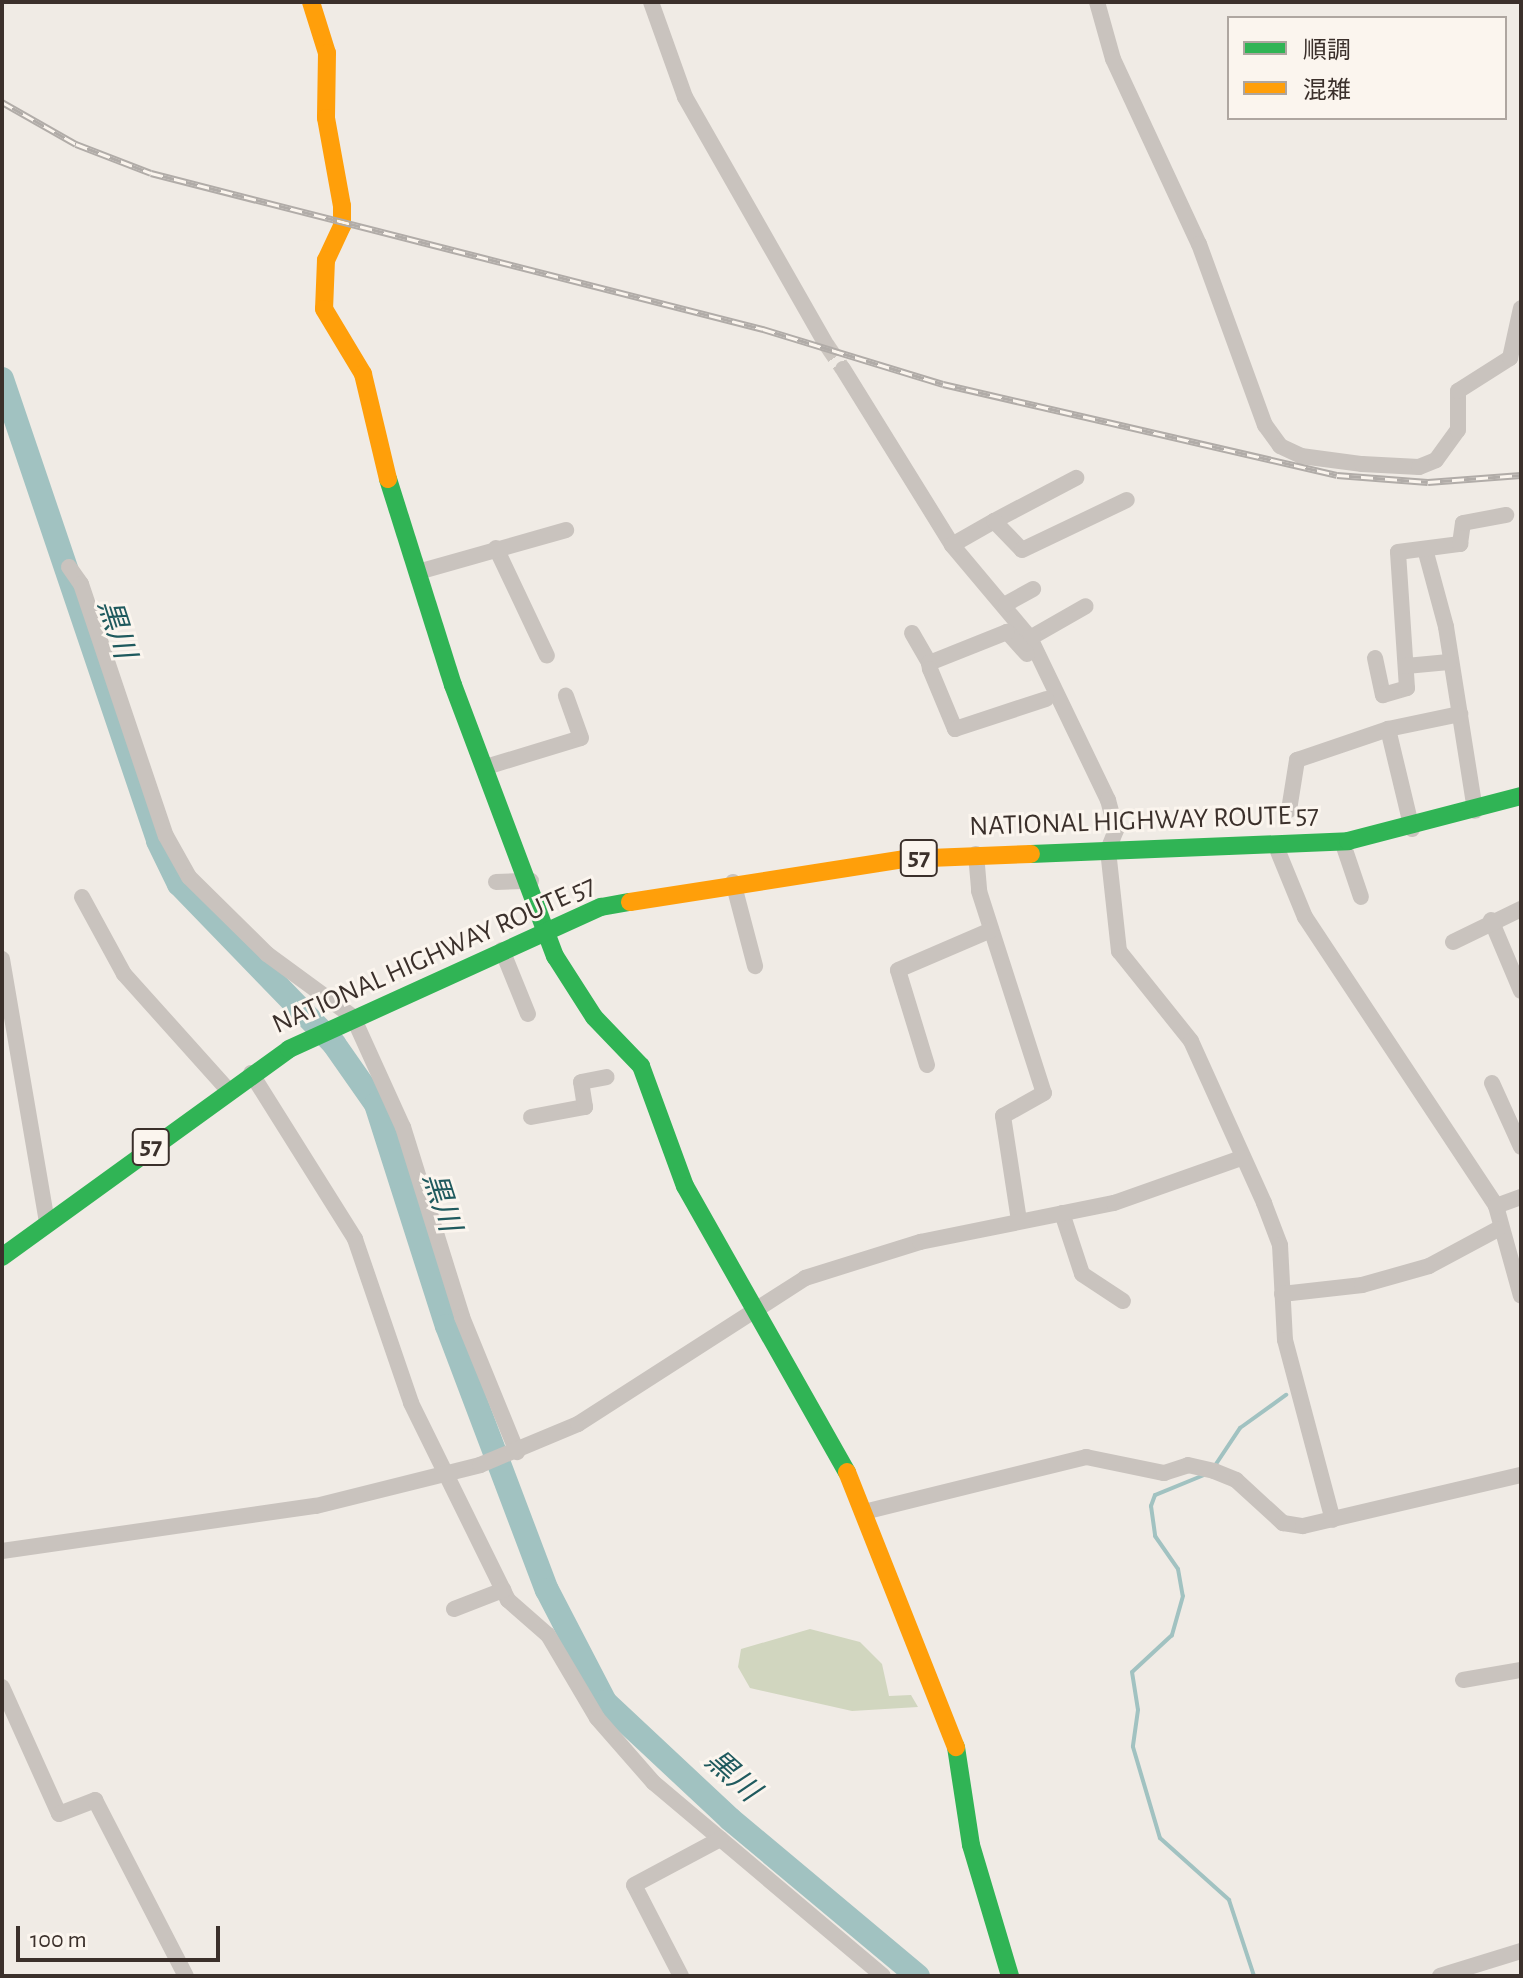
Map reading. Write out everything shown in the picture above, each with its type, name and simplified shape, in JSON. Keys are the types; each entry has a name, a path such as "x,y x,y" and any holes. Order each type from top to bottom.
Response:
{"main road":[{"path":"311,2 327,53 326,118 342,206 342,226 326,260 324,309 363,374 381,458 486,767 531,881 555,956 594,1017 641,1066 685,1186 741,1290 760,1307 868,1511 901,1618 936,1683 963,1768 971,1845 1010,1976"},
{"name":"NATIONAL HIGHWAY ROUTE 57","path":"2,1257 251,1073 303,1041 611,904 733,882 976,854 1342,841 1412,829 1475,811 1518,803"}],"street":[{"path":"651,2 685,97 826,344"},
{"path":"1097,2 1113,59 1199,244 1265,425 1280,446 1301,456 1419,467 1447,451 1458,430 1458,391 1469,378 1500,370 1515,357 1521,308"},
{"path":"843,369 952,545 1006,604 1030,638 1096,782 1116,830 1108,850 1119,951 1191,1041 1280,1245 1285,1340 1333,1520"},
{"path":"952,545 1076,478"},
{"path":"994,521 1022,550 1127,500"},
{"path":"1375,658 1383,695 1407,688 1398,552 1460,544 1463,523 1506,515"},
{"path":"418,572 566,530"},
{"path":"496,548 547,656"},
{"path":"1425,549 1460,714 1475,811"},
{"path":"69,567 81,584 166,836 189,877 267,954 346,1020 403,1127 462,1317 517,1452"},
{"path":"1006,604 1033,589"},
{"path":"1030,638 1086,606"},
{"path":"929,663 1007,632 1020,639 1046,699 1096,782"},
{"path":"912,633 929,663 955,729 1046,699"},
{"path":"1406,666 1449,662"},
{"path":"486,767 581,738 566,696"},
{"path":"1289,810 1297,760 1388,729 1460,714"},
{"path":"1388,729 1412,829"},
{"path":"1342,841 1361,897"},
{"path":"1275,844 1305,917 1496,1206 1498,1229 1521,1296"},
{"path":"976,854 991,930 1044,1093 1003,1116 1019,1221"},
{"path":"496,882 531,881"},
{"path":"733,882 755,966"},
{"path":"82,897 124,974 228,1090"},
{"path":"1453,942 1491,920 1521,909"},
{"path":"1491,920 1521,991"},
{"path":"927,1065 898,970 991,930"},
{"path":"502,950 528,1014"},
{"path":"2,959 47,1222"},
{"path":"251,1073 355,1239 411,1403 449,1473 503,1590 548,1635 597,1718 654,1783 883,1976"},
{"path":"531,1117 585,1107 581,1082 607,1077"},
{"path":"1492,1083 1521,1147"},
{"path":"2,1551 316,1506 480,1465 578,1424 805,1278 858,1260 1019,1221 1114,1203 1241,1158"},
{"path":"1496,1206 1521,1197"},
{"path":"1062,1213 1082,1274 1123,1301"},
{"path":"1282,1294 1362,1285 1429,1266 1498,1229"},
{"path":"868,1511 1086,1457 1164,1473 1188,1465 1214,1471 1236,1480 1283,1523 1333,1520 1521,1475"},
{"path":"463,1611 503,1590"},
{"path":"1463,1680 1521,1670"},
{"path":"2,1687 59,1814 95,1800 186,1976"},
{"path":"681,1976 634,1885 720,1839"},
{"path":"1440,1976 1521,1951"}],"green space":[{"path":"810,1629 860,1642 882,1664 889,1696 911,1695 918,1707 852,1711 750,1688 738,1667 741,1649"}],"waterway":[{"name":"黒川","path":"2,379 158,841 179,884 334,1044 376,1104 447,1326 547,1590 605,1702 730,1819 918,1976"},
{"path":"1214,1467 1240,1428 1286,1395"},
{"path":"1204,1475 1155,1495 1151,1506 1155,1536 1178,1569 1183,1596 1172,1635 1132,1672 1138,1710 1133,1747 1160,1838 1229,1900 1254,1976"}],"tunnel":[{"path":"826,344 843,369"}],"railway":[{"path":"2,102 76,144 151,173 763,329 943,384 1337,475 1428,482 1521,475"}],"traffic: fast":[{"path":"388,479 453,685 555,956 594,1017 641,1066 685,1186 847,1472"},
{"path":"1031,854 1348,841 1521,796"},
{"path":"2,1257 289,1049 601,907 630,902"},
{"path":"956,1747 971,1845 1010,1976"}],"traffic: slow":[{"path":"311,2 327,53 326,118 342,206 342,226 326,260 324,309 363,374 388,479"},
{"path":"630,902 904,859 1031,854"},
{"path":"847,1472 956,1747"}]}
